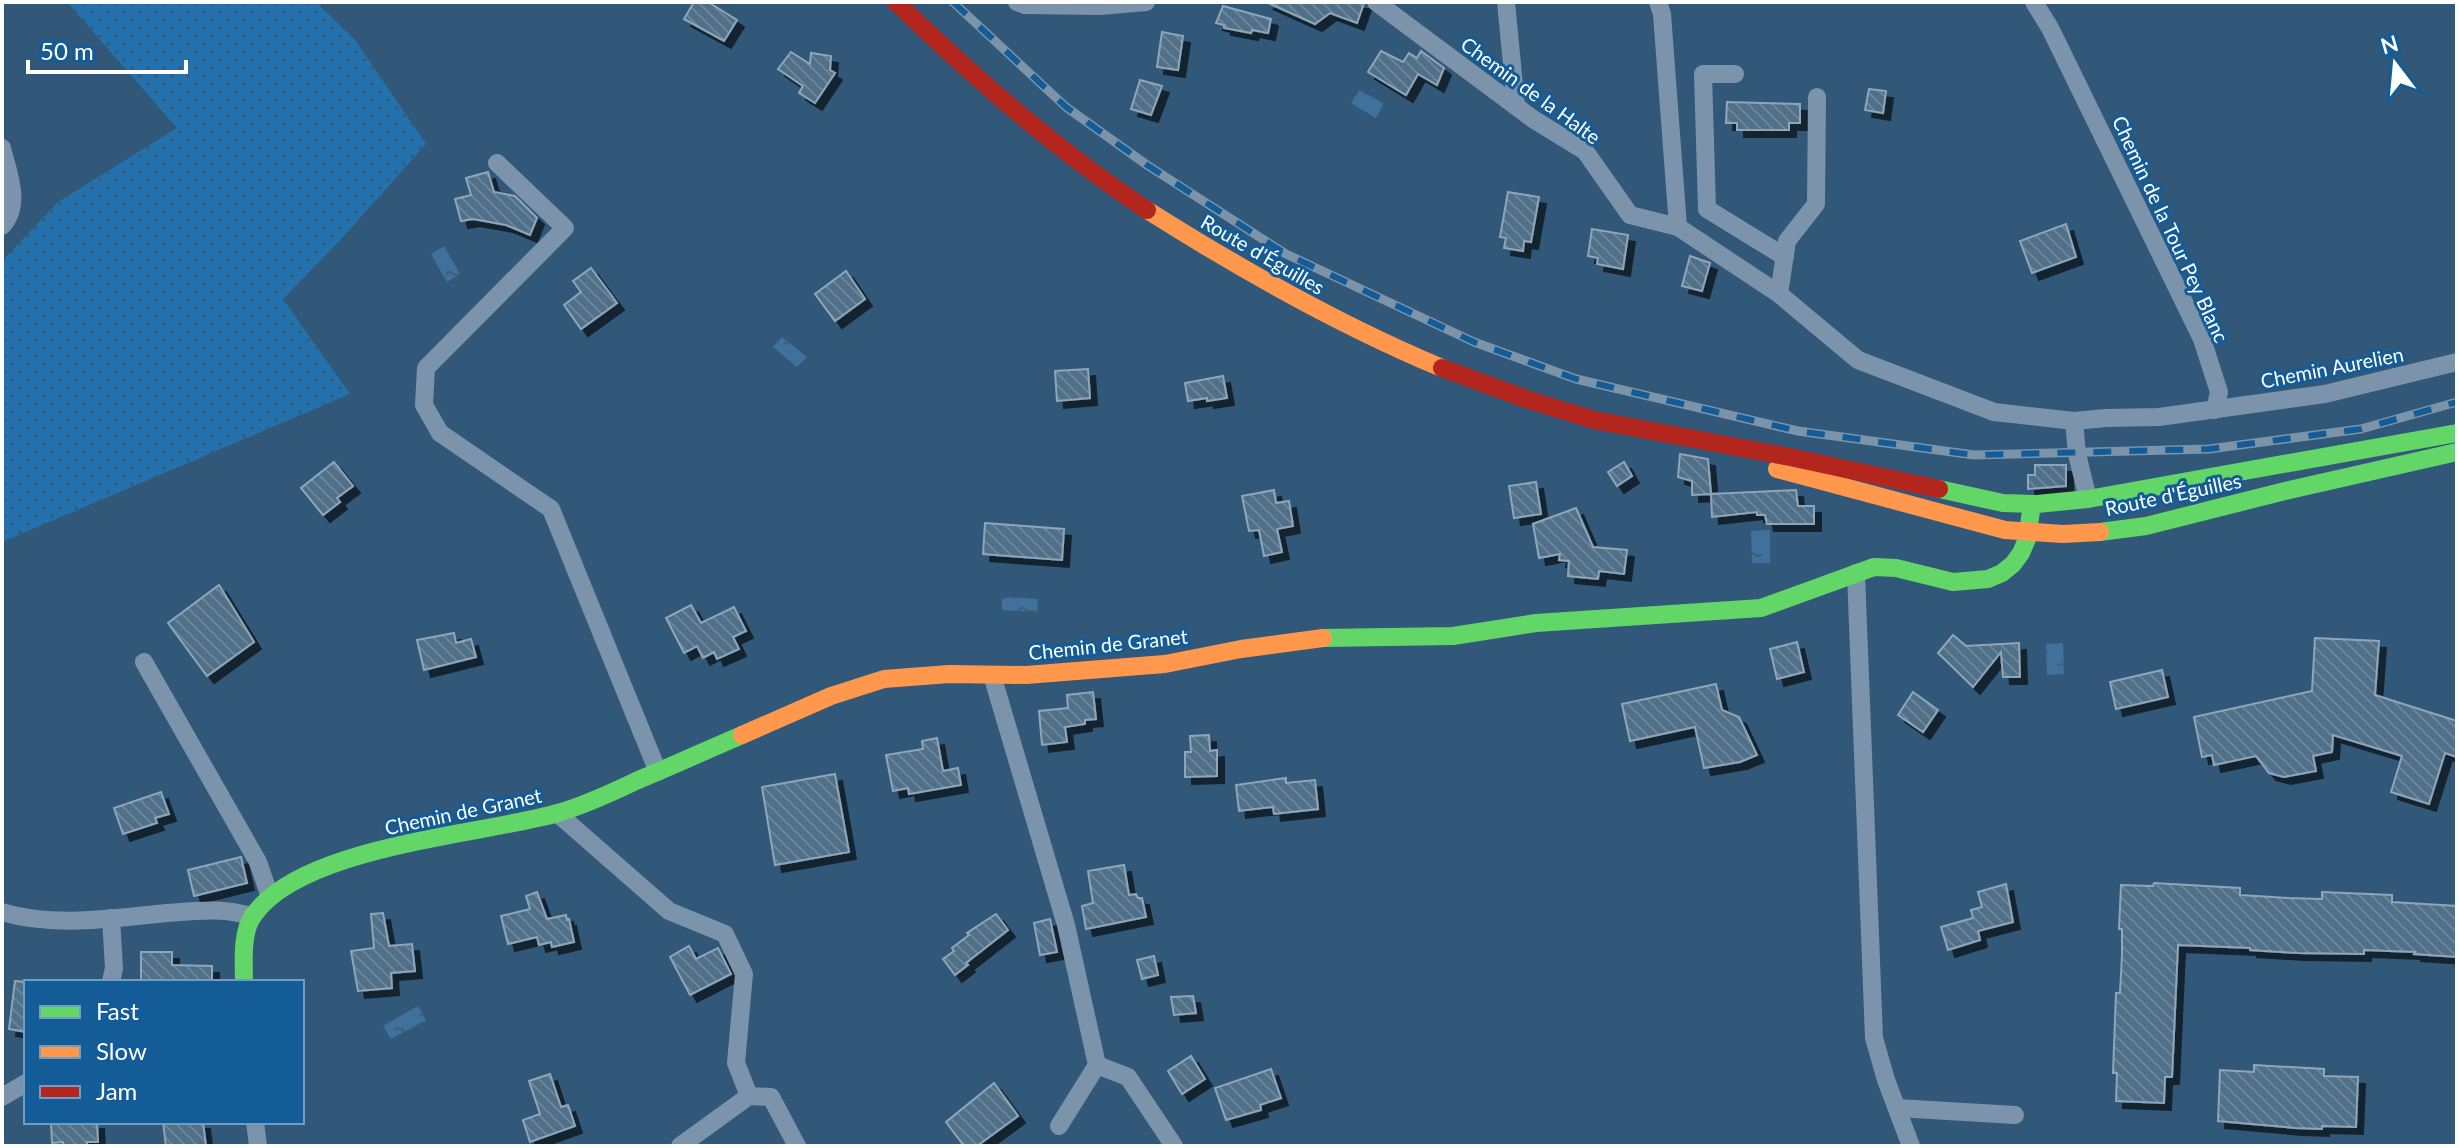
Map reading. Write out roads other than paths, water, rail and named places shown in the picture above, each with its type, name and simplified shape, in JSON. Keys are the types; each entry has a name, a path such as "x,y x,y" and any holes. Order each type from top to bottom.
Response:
{"street":[{"name":"Route d'Éguilles","path":"896,2 981,82 1067,152 1205,247 1313,308 1383,342 1517,396 1593,420 1791,457 2003,503 2032,504 2088,499 2457,433"},
{"path":"1017,2 1025,5 1135,3"},
{"name":"Chemin de la Halte","path":"1376,2 1516,106 1585,151 1630,215 1678,227 1779,294 1858,360 1994,412 2074,421"},
{"path":"1506,2 1516,106"},
{"path":"1658,2 1662,14 1678,227"},
{"name":"Chemin de la Tour Pey Blanc","path":"2034,2 2050,28 2202,339 2219,392 2215,410"},
{"path":"1735,74 1703,74 1707,209 1785,257"},
{"path":"1779,294 1787,241 1816,204 1817,97"},
{"path":"2,148 14,202 8,220 2,226"},
{"path":"497,163 565,228 426,368 424,405 440,433 551,509 658,772"},
{"name":"Chemin Aurelien","path":"2215,410 2325,394 2457,362"},
{"path":"2098,532 2077,454 2074,421 2159,417 2215,410"},
{"name":"Route d'Éguilles","path":"1666,436 1808,478 2005,530 2031,533 2098,532 2146,526 2457,452"},
{"path":"2031,533 2032,504"},
{"name":"Chemin de Granet","path":"252,917 287,884 338,862 447,835 557,813 589,802 831,696 884,679 949,674 1026,675 1165,664 1241,649 1326,638 1453,636 1536,623 1761,608 1874,567 1892,566 1951,581 1989,579 2005,572 2016,561 2031,533"},
{"path":"1856,573 1874,1038 1911,1146"},
{"path":"144,662 258,862 270,897"},
{"path":"992,675 1066,925 1097,1065 1059,1126"},
{"path":"557,813 669,911 725,934 744,974 736,1063 749,1096"},
{"path":"2,912 28,920 111,918 204,910 242,913 252,917 245,945 244,980"},
{"path":"111,918 114,968 111,980"},
{"path":"1097,1065 1128,1077 1174,1146"},
{"path":"2,1097 24,1084"},
{"path":"680,1146 749,1096 771,1097 797,1146"},
{"path":"1897,1108 2015,1115"},
{"path":"255,1124 258,1146"}],"water":[{"path":"1360,90 1384,104 1376,118 1351,103"},
{"path":"444,246 460,274 447,282 431,254"},
{"path":"782,337 807,357 797,367 773,347"},
{"path":"1770,530 1770,563 1752,563 1751,531"},
{"path":"1002,597 1038,599 1037,612 1002,610"},
{"path":"2063,643 2064,674 2047,675 2046,644"},
{"path":"418,1006 426,1020 391,1039 383,1026"}],"railway":[{"path":"953,2 1066,107 1147,165 1286,254 1474,342 1576,379 1798,431 1974,455 2209,449 2361,429 2457,402"}]}
